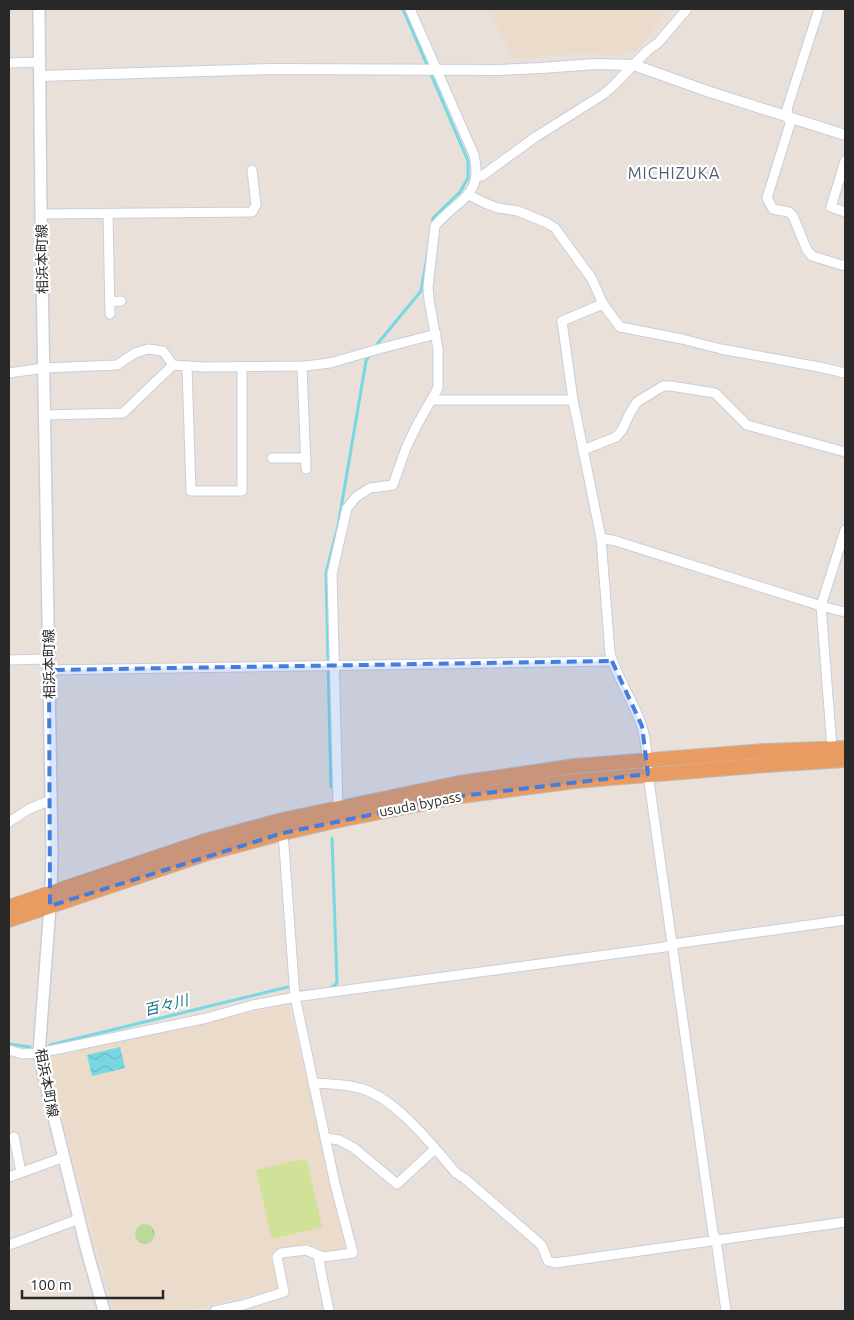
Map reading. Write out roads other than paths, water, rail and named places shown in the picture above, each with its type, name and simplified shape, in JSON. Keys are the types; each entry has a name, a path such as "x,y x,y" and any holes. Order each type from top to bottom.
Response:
{"highway":[{"name":"usuda bypass","path":"9,920 50,900 205,841 282,820 338,808 459,783 575,766 764,751 839,748"},
{"name":"usuda bypass","path":"9,907 50,900 208,853 283,833 461,796 648,774 845,760"}],"main road":[{"name":"相浜本町線","path":"39,9 51,800 50,900 39,1053 79,1220 104,1311"}],"street":[{"path":"338,808 332,574 347,508 356,497 370,488 393,485 417,424 438,388 439,369 436,334 428,287 435,226 469,195 474,186 476,176 474,155 410,9"},
{"path":"476,176 482,176 534,138 604,94 648,50 658,43 688,9"},
{"path":"819,9 787,109 790,124 767,198 773,209 789,212 793,216 807,250 812,256 845,266"},
{"path":"9,63 40,62"},
{"path":"40,76 273,69 518,69 582,64 634,64 707,91 845,134"},
{"path":"845,161 830,207 845,212"},
{"path":"41,214 252,212 256,205 252,170"},
{"path":"469,195 498,208 518,211 555,228 592,279 603,304 620,327 845,373"},
{"path":"108,214 110,314"},
{"path":"110,302 121,301"},
{"path":"603,304 562,321 573,400 601,538 612,660 642,726 712,1234 716,1240 726,1311"},
{"path":"45,415 123,412 173,365 302,366 337,362 436,334"},
{"path":"9,373 44,368 117,365 135,353 148,349 163,351 173,365"},
{"path":"187,366 191,491 242,491 242,367"},
{"path":"302,366 306,469"},
{"path":"583,450 616,437 622,430 637,402 663,386 671,386 715,393 747,425 845,452"},
{"path":"432,400 573,400"},
{"path":"272,458 306,458"},
{"path":"839,748 821,606 845,530"},
{"path":"601,538 845,612"},
{"path":"9,660 49,664 334,664 612,660"},
{"path":"9,822 29,809 51,800"},
{"path":"214,1311 243,1305 284,1292 277,1257 281,1253 306,1250 323,1257 353,1253 335,1184 295,997 283,833"},
{"path":"9,1050 22,1054 39,1053 207,1018 253,1005 295,997 665,947 672,944 845,920"},
{"path":"313,1083 360,1088 383,1098 410,1121 456,1173 537,1241 542,1246 548,1261 555,1262 845,1222"},
{"path":"15,1136 21,1172"},
{"path":"325,1138 339,1140 354,1148 397,1184 435,1149"},
{"path":"9,1176 64,1156"},
{"path":"9,1245 79,1220"},
{"path":"318,1256 329,1311"}],"water":[{"path":"120,1047 125,1068 92,1076 87,1055"}],"waterway":[{"path":"403,9 468,161 468,178 460,192 433,218 432,226"},
{"path":"374,348 421,291 428,252"},
{"path":"331,787 326,573 338,526 366,361 371,353"},
{"path":"330,989 337,983 332,838"},
{"name":"百々川","path":"50,1045 288,987"},
{"name":"百々川","path":"300,992 309,991"},
{"path":"9,1044 30,1047"}],"district":[{"name":"MICHIZUKA","path":"674,173"}]}
